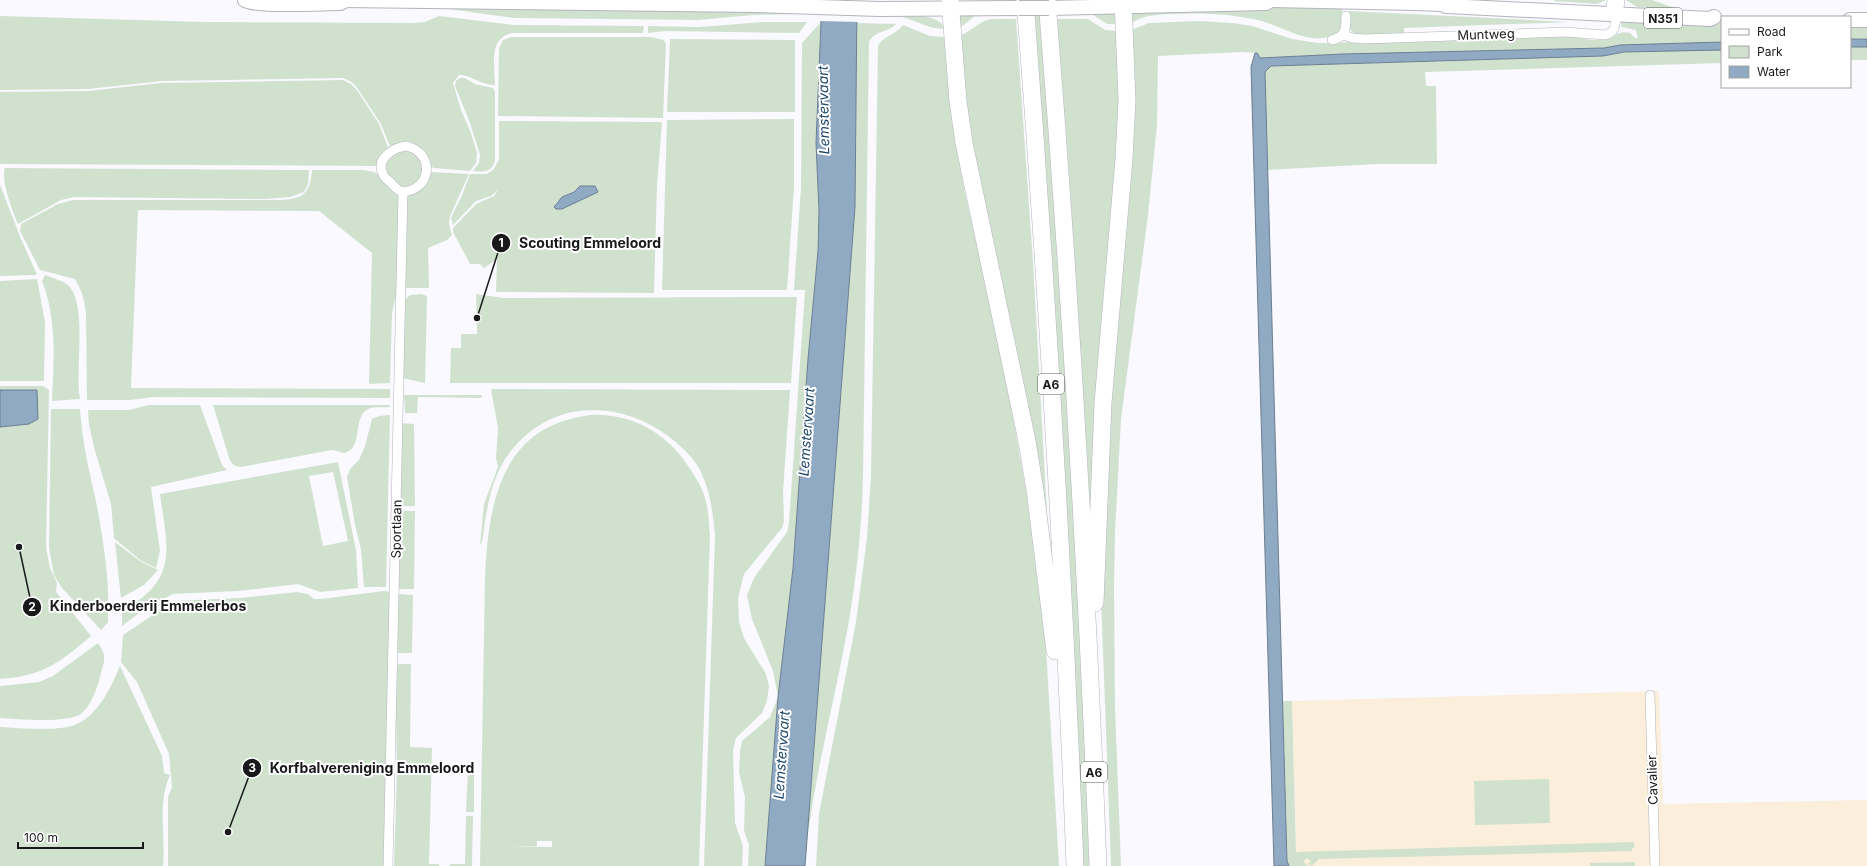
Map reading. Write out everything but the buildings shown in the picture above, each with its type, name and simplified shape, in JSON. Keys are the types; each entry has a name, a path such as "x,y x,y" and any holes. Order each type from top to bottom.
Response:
{"highway":[{"name":"A6","path":"1025,0 1048,339 1075,866"},
{"name":"A6","path":"1047,0 1073,379 1090,677 1098,866"},
{"name":"A6","path":"1090,677 1097,588 1103,403 1125,152 1127,100 1123,3"},
{"name":"A6","path":"950,4 958,101 964,143 1015,382 1035,490 1071,768"}],"main road":[{"name":"Muntweg","path":"245,0 251,3 278,4 340,2 343,0 797,6 802,8 950,4 1072,7 1123,3 1266,3 1271,0 1442,4 1446,6 1616,6 1710,19 1718,17"},
{"name":"Muntweg","path":"1000,5 1019,0"},
{"path":"1851,20 1867,20"}],"street":[{"name":"Muntweg","path":"1343,35 1364,39 1566,32 1606,35 1614,28 1616,6"},
{"path":"1332,40 1338,39 1343,35 1346,27 1346,16"},
{"path":"407,146 421,154 425,160 427,169 420,183 412,190 403,192 398,190 384,176 381,167 386,156 391,151 399,147 407,146"},
{"name":"Sportlaan","path":"388,866 403,192"},
{"name":"Cavalier","path":"1650,694 1655,866"}],"shaded area":[{"path":"1659,691 1663,804 1867,800 1867,866 1297,866 1292,701"}],"green space":[{"path":"1031,0 1041,0 1066,362 1092,866 1081,866"},
{"path":"1554,0 1606,0 1597,4"},
{"path":"1626,0 1652,0 1680,10 1637,7"},
{"path":"434,7 766,11 795,14 753,15 698,20 514,18"},
{"path":"1342,7 1343,24 1341,33 1329,37 1317,38 1296,34 1253,19 1215,14 1174,14 1149,16 1129,24 1129,13 1144,8"},
{"path":"1084,9 1113,11 1118,24 1107,24"},
{"path":"1349,11 1569,22 1404,28 1404,33 1359,35 1352,32 1350,29"},
{"path":"960,13 977,14 960,28 955,24"},
{"path":"0,16 205,22 415,23 425,22 439,16 514,25 644,26 643,33 512,33 504,36 499,41 494,54 495,85 490,85 463,75 459,75 453,83 477,153 476,163 470,171 434,168 430,166 418,148 391,149 381,124 358,89 352,82 343,78 162,81 88,89 0,90"},
{"path":"900,16 932,18 942,24 945,29 933,28"},
{"path":"1632,18 1721,22 1721,42 1620,45 1604,48 1343,54 1259,58 1257,53 1242,52 1158,56 1157,125 1148,215 1121,419 1114,585 1115,706 1121,866 1111,866 1101,596 1131,30 1149,23 1199,21 1252,26 1292,39 1318,43 1563,36 1602,40 1622,32 1630,33 1635,38 1638,38 1636,30 1622,27 1622,22"},
{"path":"991,19 1016,19 1033,262 1052,602 974,192 958,36 982,22"},
{"path":"1057,19 1088,19 1105,30 1118,31 1122,86 1093,552 1069,172"},
{"path":"764,22 807,22 799,33 665,31 648,33 648,26 699,27"},
{"path":"821,22 816,143 819,210 818,251 808,359 793,568 778,697 773,671 752,619 747,595 754,578 787,532 789,523 805,290 794,290 801,188 802,43"},
{"path":"857,23 896,24 893,27 875,35 869,42 863,476 860,531 857,567 849,621 821,759 807,842 855,207"},
{"path":"903,25 930,36 946,37 958,155 965,193 1003,360 1035,542 1045,631 1059,866 816,866 819,814 856,622 867,538 871,476 878,46 883,40"},
{"path":"1851,26 1867,26 1867,38 1851,39"},
{"path":"511,37 651,37 664,40 666,45 663,118 498,116 499,48 503,40"},
{"path":"670,39 795,40 795,112 667,112"},
{"path":"1851,47 1867,47 1867,60 1851,60"},
{"path":"1721,50 1721,63 1425,72 1426,86 1436,86 1437,164 1377,164 1267,170 1265,72 1271,66 1603,56 1624,52"},
{"path":"460,78 465,78 475,84 493,88 495,91 495,161 491,168 486,171 473,171 479,163 480,155 470,123 455,86 456,81"},
{"path":"343,80 351,84 357,90 379,124 389,150 378,166 0,164 0,92 88,91 161,83"},
{"path":"794,119 794,187 787,290 662,290 667,120"},
{"path":"499,121 662,122 657,185 654,293 496,292 497,259 484,268 480,264 470,264 453,232 453,228 476,204 494,196 498,190 491,196 476,201 453,225 451,218 470,174 487,174 493,170 499,160","holes":["586,185 590,196 562,209 555,204 562,197"]},
{"path":"407,148 424,162 419,181 404,189 388,177 385,170 385,165 386,159"},
{"path":"5,168 309,170 308,184 304,192 290,197 266,199 75,197 61,200 18,224 10,204 4,179"},
{"path":"312,170 364,170 374,172 383,178 398,194 401,232 396,297 392,313 390,383 369,384 372,253 319,211 138,210 131,388 390,389 390,398 153,397 130,400 87,400 86,315 81,292 75,279 40,270 20,231 21,224 58,204 73,200 279,200 294,198 304,194 307,190"},
{"path":"432,172 469,174 450,216 449,224 452,235 447,240 428,248 429,288 408,288 405,287 407,198 428,174"},
{"path":"0,185 21,239 37,274 35,275 0,276"},
{"path":"45,275 62,281 68,285 75,297 78,309 80,340 80,399 52,401 53,340 50,310 42,281"},
{"path":"37,279 45,322 44,381 0,381 0,281"},
{"path":"421,294 427,296 425,383 402,378 404,301 410,295"},
{"path":"476,294 504,298 797,297 791,383 450,383 451,348 461,348 461,334 477,334"},
{"path":"0,386 43,386 49,390 46,547 50,568 57,583 56,592 91,636 69,654 50,666 28,675 0,679"},
{"path":"491,389 790,390 783,492 784,521 782,528 744,574 738,598 739,622 744,638 766,674 769,686 767,701 762,713 736,738 733,750 735,823 743,846 742,866 704,866 715,536 710,501 703,476 699,468 685,450 668,436 649,424 630,416 610,411 590,410 570,413 551,419 533,430 516,445 504,461 493,488 480,545 484,504 498,467 496,458 498,428"},
{"path":"404,395 482,395 481,398 418,397 417,413 405,413"},
{"path":"148,405 200,405 222,465 227,470 151,487 160,551 156,568 140,560 114,538 111,504 95,451 89,425 88,410 129,410"},
{"path":"213,405 390,405 390,407 371,408 363,413 360,419 354,446 344,453 332,450 241,467 235,466 230,461"},
{"path":"51,409 80,409 84,446 97,506 106,564 108,622 101,630 62,588 54,575 49,548"},
{"path":"390,415 386,587 364,587 361,549 355,525 347,477 350,469 359,460 365,446 372,419 379,416"},
{"path":"590,415 606,415 636,422 662,437 673,447 699,483 705,498 710,536 699,866 480,866 485,575 491,520 497,494 506,471 519,451 537,434 560,422","holes":["537,841 552,841 552,847 503,846 537,846"]},
{"path":"399,423 414,424 415,506 402,506 399,504"},
{"path":"338,462 356,550 358,588 320,592 298,584 238,591 173,594 147,607 122,626 122,610 145,595 162,573 165,561 166,535 160,494","holes":["333,472 348,541 323,546 309,476"]},
{"path":"415,511 414,589 397,589 400,512"},
{"path":"115,542 140,561 158,570 144,585 121,598"},
{"path":"384,591 392,592 385,866 168,866 168,797 172,787 169,754 137,682 121,662 123,635 174,601 239,598 297,592 308,594 314,599 321,599"},
{"path":"399,594 413,595 412,653 395,653 397,596"},
{"path":"98,643 103,652 104,663 99,682 93,696 88,706 82,713 66,719 55,720 0,718 0,686 39,682 53,676"},
{"path":"399,664 411,664 410,747 432,748 429,864 439,864 439,866 394,866 397,770 395,667"},
{"path":"120,666 162,756 164,773 170,775 166,786 163,809 163,866 0,866 0,727 51,729 77,724 92,714 98,707 113,683"},
{"path":"778,697 765,866 748,866 749,845 744,831 745,797 739,772 740,751 742,741 770,717"},
{"path":"1282,701 1292,701 1296,852 1634,842 1634,848 1632,848 1632,851 1319,859 1312,866 1308,864 1311,861 1307,858 1303,861 1308,866 1289,866 1287,861"},
{"path":"468,771 474,771 474,812 466,812"},
{"path":"1549,779 1550,823 1475,825 1474,781"},
{"path":"466,816 473,816 472,866 450,866 450,864 465,864"},
{"path":"1635,862 1635,866 1590,866 1590,863"}],"water":[{"name":"Lemstervaart","path":"819,0 857,0 855,207 805,866 765,866 778,697 793,568 808,359 818,251 819,210 816,143 821,22"},
{"path":"1851,39 1867,39 1867,47 1851,47"},
{"path":"1721,42 1721,50 1624,52 1603,56 1271,66 1265,72 1287,861 1289,866 1274,866 1251,67 1255,53 1257,53 1260,58 1343,54 1604,48 1620,45"},
{"path":"580,186 595,186 598,192 562,209 556,209 554,207 562,197 574,192"},
{"path":"0,390 37,390 38,419 29,424 0,427"}],"pier":[{"path":"817,0 859,0 859,22 819,21"}],"place":[{"name":"Scouting Emmeloord","path":"477,318"},
{"name":"Kinderboerderij Emmelerbos","path":"19,547"},
{"name":"Korfbalvereniging Emmeloord","path":"228,832"}]}
